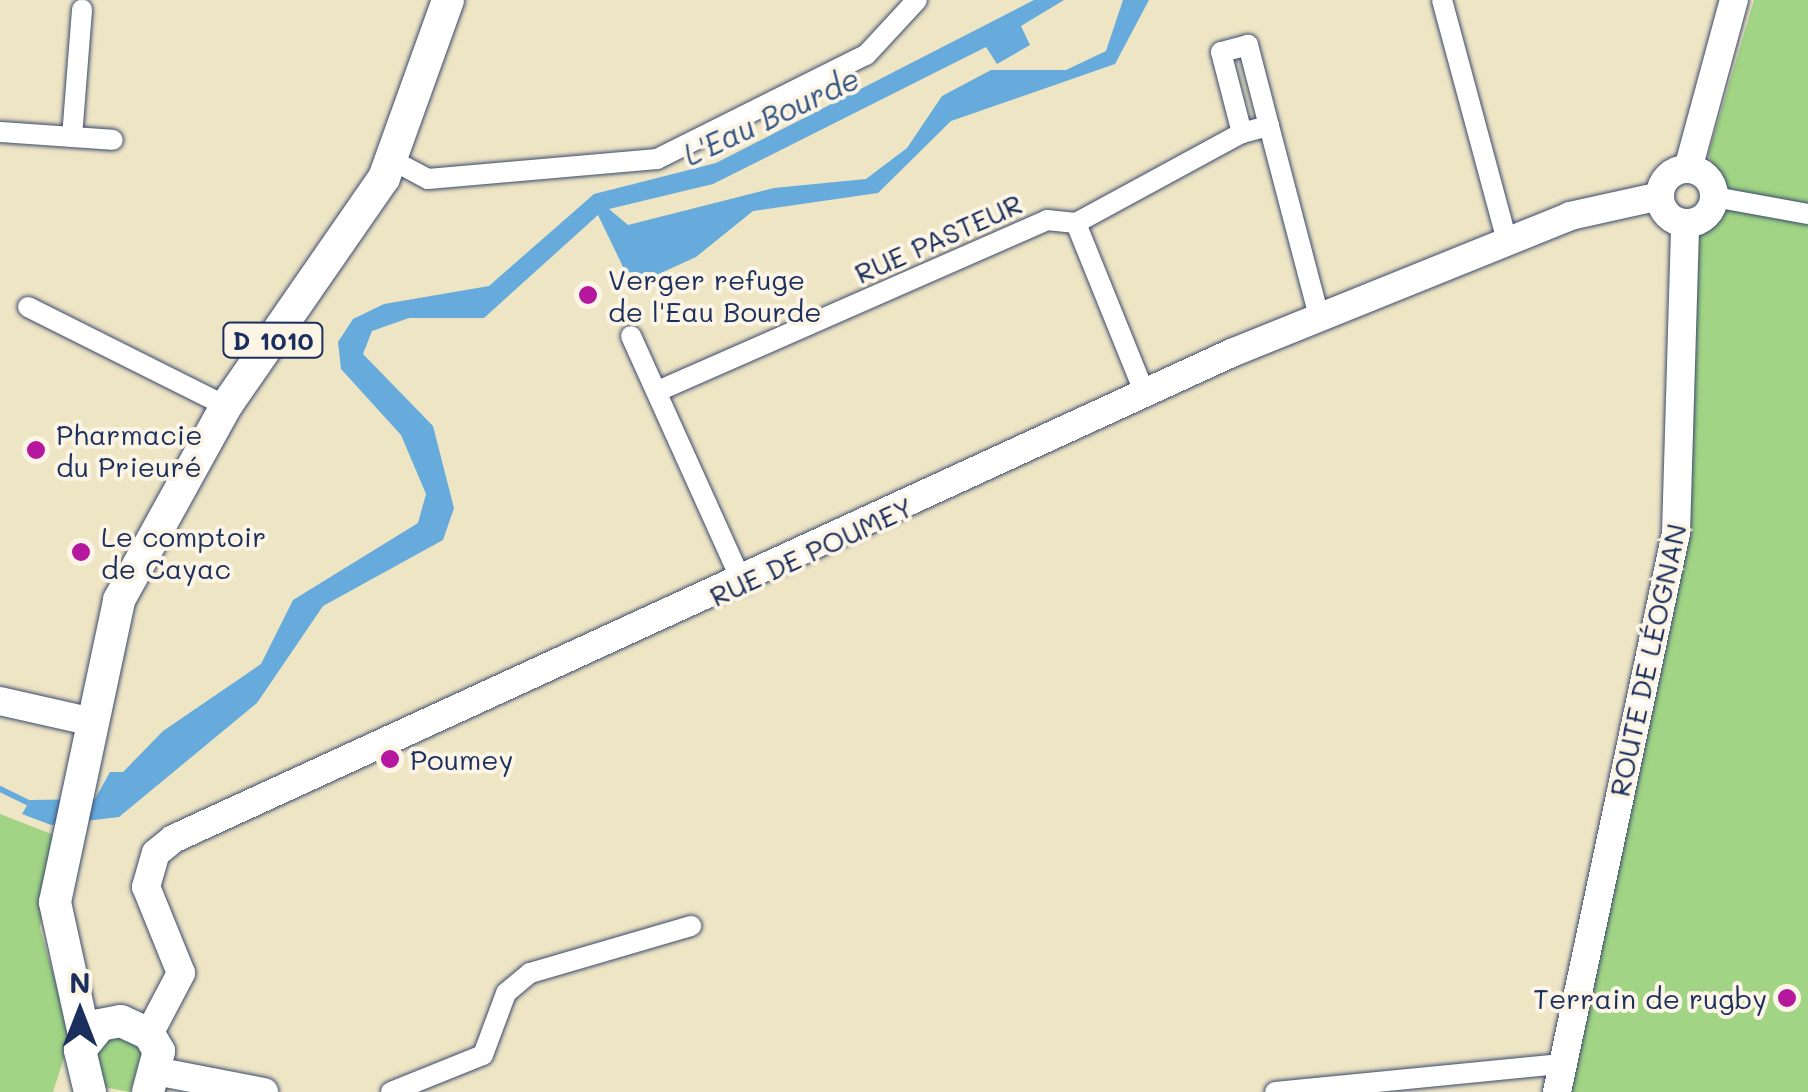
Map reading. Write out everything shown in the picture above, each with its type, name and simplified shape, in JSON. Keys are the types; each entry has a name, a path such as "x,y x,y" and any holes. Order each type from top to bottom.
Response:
{"main road":[{"name":"D 1010","path":"98,1031 78,993 56,924 66,838 89,721 132,569 226,406 394,161 448,0"},
{"path":"77,1086 98,1031 149,1034 154,1082"}],"street":[{"path":"394,161 428,179 657,159 866,55 917,0"},
{"path":"1442,0 1507,241"},
{"path":"1688,169 1734,0"},
{"path":"72,137 82,9"},
{"path":"1242,133 1221,52 1248,46 1319,317"},
{"name":"RUE PASTEUR","path":"658,390 1047,220 1076,224 1242,133 1268,126"},
{"path":"0,132 113,140"},
{"path":"1688,169 1706,176 1714,197 1708,212 1686,223 1660,196 1672,173 1688,169"},
{"name":"RUE DE POUMEY","path":"149,1034 181,972 146,887 156,853 172,839 743,584 1145,394 1319,317 1507,241 1660,196"},
{"path":"1714,197 1808,214"},
{"name":"ROUTE DE LÉOGNAN","path":"1557,1092 1676,532 1686,223"},
{"path":"1076,224 1145,394"},
{"path":"28,307 226,406"},
{"path":"631,336 743,584"},
{"path":"0,701 89,721"},
{"path":"390,1092 484,1055 506,993 530,973 691,926"},
{"path":"1275,1092 1562,1064"},
{"path":"154,1082 264,1092"}],"green space":[{"path":"1754,0 1808,0 1808,1092 1567,1092 1691,500 1698,237 1714,227 1728,196 1708,155"},
{"path":"0,814 54,835 40,928 71,1036 53,1092 0,1092"},
{"path":"115,1032 144,1044 130,1092 98,1086 91,1050"}],"water":[{"path":"1034,0 1064,0 1021,26 1030,45 997,64 986,47 713,184 609,209 628,225 774,188 866,179 907,148 942,96 991,70 1066,70 1106,51 1123,0 1149,0 1115,64 951,121 878,193 753,211 696,257 650,278 625,271 598,215 484,318 409,318 372,331 363,354 433,426 454,508 443,540 323,606 257,703 119,817 51,825 22,814 30,800 95,799 110,772 123,772 163,731 261,664 293,600 418,523 426,494 401,435 341,369 338,342 353,319 384,304 489,286 594,194 716,163"}],"waterway":[{"name":"L'Eau Bourde","path":"0,789 35,806"}],"place":[{"name":"Verger refuge de l'Eau Bourde","path":"588,295"},
{"name":"Pharmacie du Prieuré","path":"36,450"},
{"name":"Le comptoir de Cayac","path":"81,552"},
{"name":"Poumey","path":"390,759"},
{"name":"Terrain de rugby","path":"1787,998"}]}
